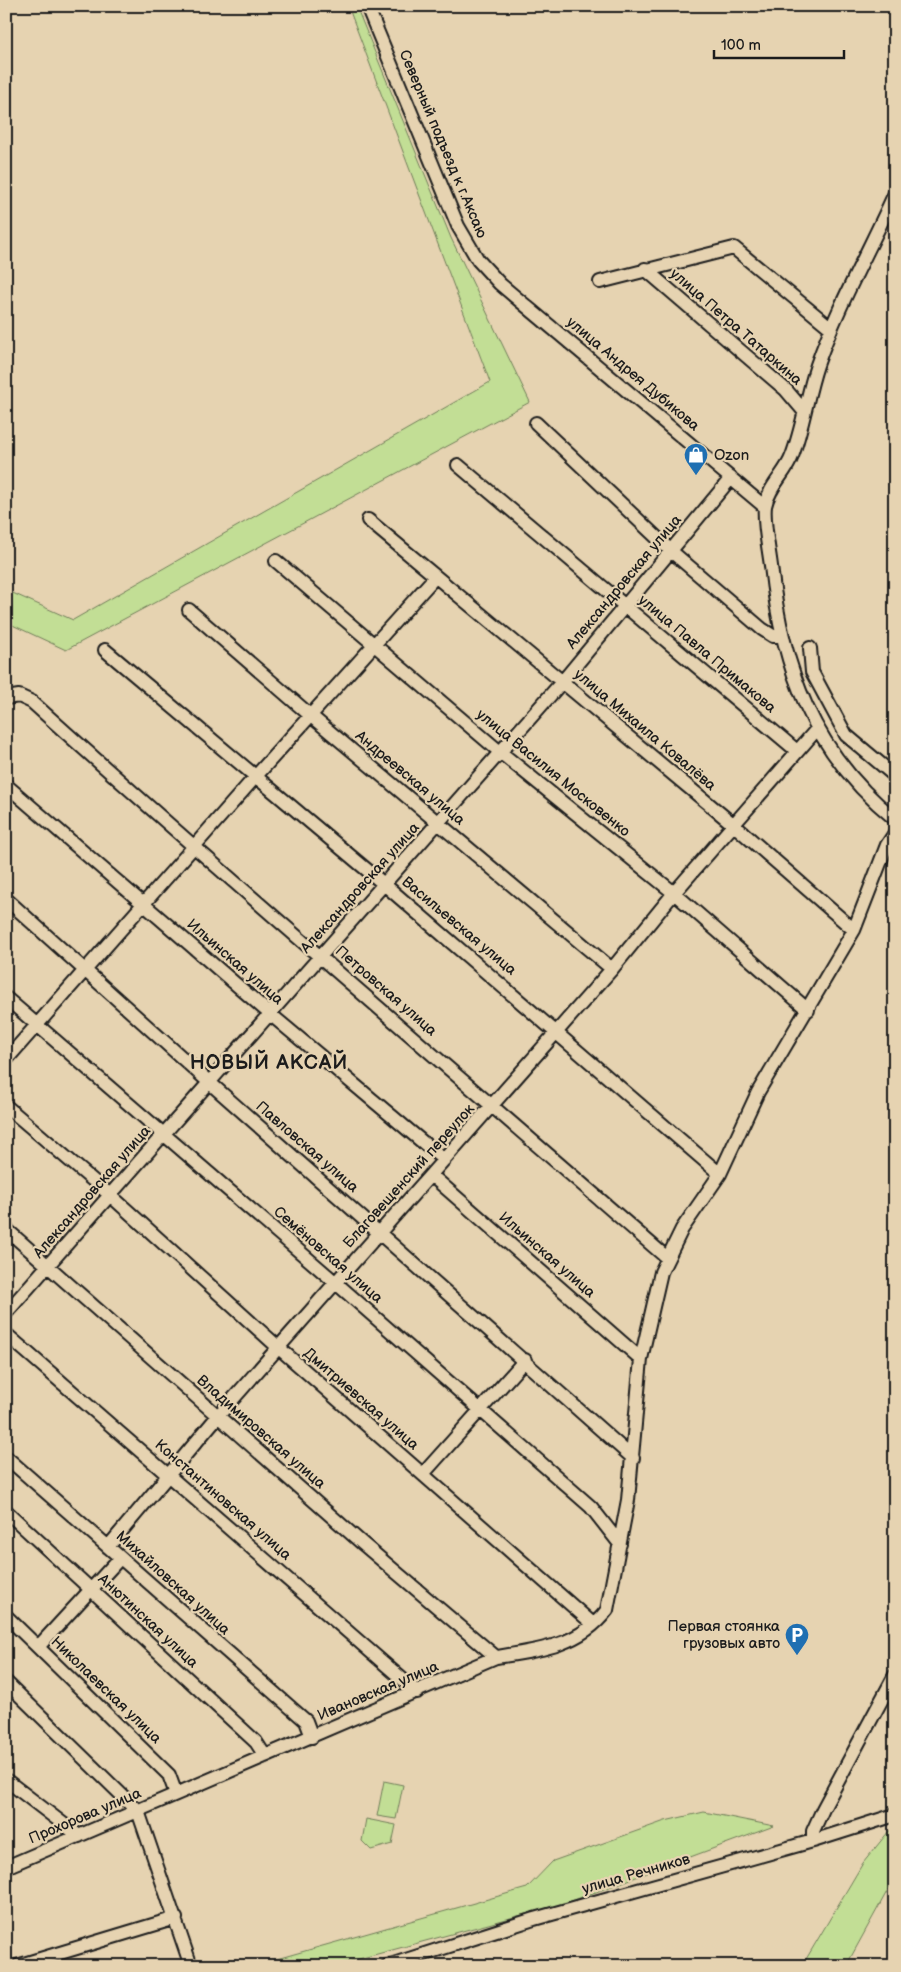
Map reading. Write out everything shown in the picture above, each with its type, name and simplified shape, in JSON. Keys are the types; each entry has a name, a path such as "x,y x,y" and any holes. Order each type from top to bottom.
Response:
{"street":[{"name":"Северный подъезд к г.Аксаю","path":"367,6 464,237 485,269 526,306"},
{"path":"895,193 854,274 831,328 803,410 792,457 768,497 765,507 773,583 782,636 798,691 817,728 855,782 895,819"},
{"path":"600,282 734,248 831,328"},
{"name":"улица Петра Татаркина","path":"645,270 786,390 803,410"},
{"name":"улица Андрея Дубикова","path":"526,306 765,507"},
{"path":"536,423 671,551 762,629 772,636 782,636"},
{"name":"улица Павла Примакова","path":"458,465 797,751"},
{"name":"Александровская улица","path":"6,1314 562,682 731,478"},
{"name":"улица Михаила Ковалёва","path":"368,520 734,826 854,930"},
{"name":"улица Василия Московенко","path":"276,562 500,752 674,893 808,1010"},
{"path":"6,1060 256,776 436,577"},
{"name":"Андреевская улица","path":"189,610 311,716 612,969"},
{"path":"810,648 812,672 846,735 895,776"},
{"name":"Васильевская улица","path":"105,650 385,885 720,1174"},
{"name":"Петровская улица","path":"10,697 32,702 194,848 321,956 667,1258"},
{"name":"Благовещенский переулок","path":"108,1547 218,1416 612,969 674,893 817,728"},
{"name":"Ильинская улица","path":"6,786 269,1013 444,1160"},
{"name":"Ивановская улица","path":"176,1794 496,1657 546,1650 574,1638 593,1624 607,1610 620,1544 633,1458 641,1359 656,1285 682,1229 720,1174 758,1092 854,930 887,845 895,833"},
{"name":"Павловская улица","path":"6,899 210,1083 525,1360 633,1458"},
{"name":"Семёновская улица","path":"6,998 336,1282 591,1507 620,1544"},
{"name":"Дмитриевская улица","path":"6,1106 110,1195 279,1348 593,1624"},
{"name":"Ильинская улица","path":"431,1175 641,1359"},
{"name":"Владимировская улица","path":"6,1229 496,1657"},
{"name":"Константиновская улица","path":"6,1334 417,1692"},
{"path":"423,1474 525,1360"},
{"name":"Михайловская улица","path":"6,1457 306,1721 312,1737"},
{"name":"Анютинская улица","path":"6,1511 256,1742 265,1756"},
{"path":"38,1646 120,1558"},
{"name":"Николаевская улица","path":"6,1616 169,1775 176,1794"},
{"path":"813,1841 813,1830 823,1809 895,1675"},
{"path":"6,1682 138,1811 191,1966"},
{"path":"6,1780 79,1836"},
{"name":"Прохорова улица","path":"6,1867 176,1794"},
{"name":"улица Речников","path":"387,1966 534,1919 813,1841 895,1815"},
{"path":"17,1966 176,1918"}],"green space":[{"path":"348,6 356,6 451,238 530,402 66,650 6,622 6,590 73,620 490,382"},
{"path":"384,1781 403,1785 396,1819 377,1816"},
{"path":"704,1812 774,1826 566,1903 333,1966 274,1966 273,1960 527,1888 553,1861 665,1821"},
{"path":"366,1819 396,1825 392,1844 371,1850 362,1841"},
{"path":"889,1831 895,1831 895,1877 846,1966 802,1966 863,1863"}],"place":[{"name":"Ozon","path":"696,476"},
{"name":"Первая стоянка грузовых авто","path":"797,1656"}],"district":[{"name":"НОВЫЙ АКСАЙ","path":"269,1063"}]}
